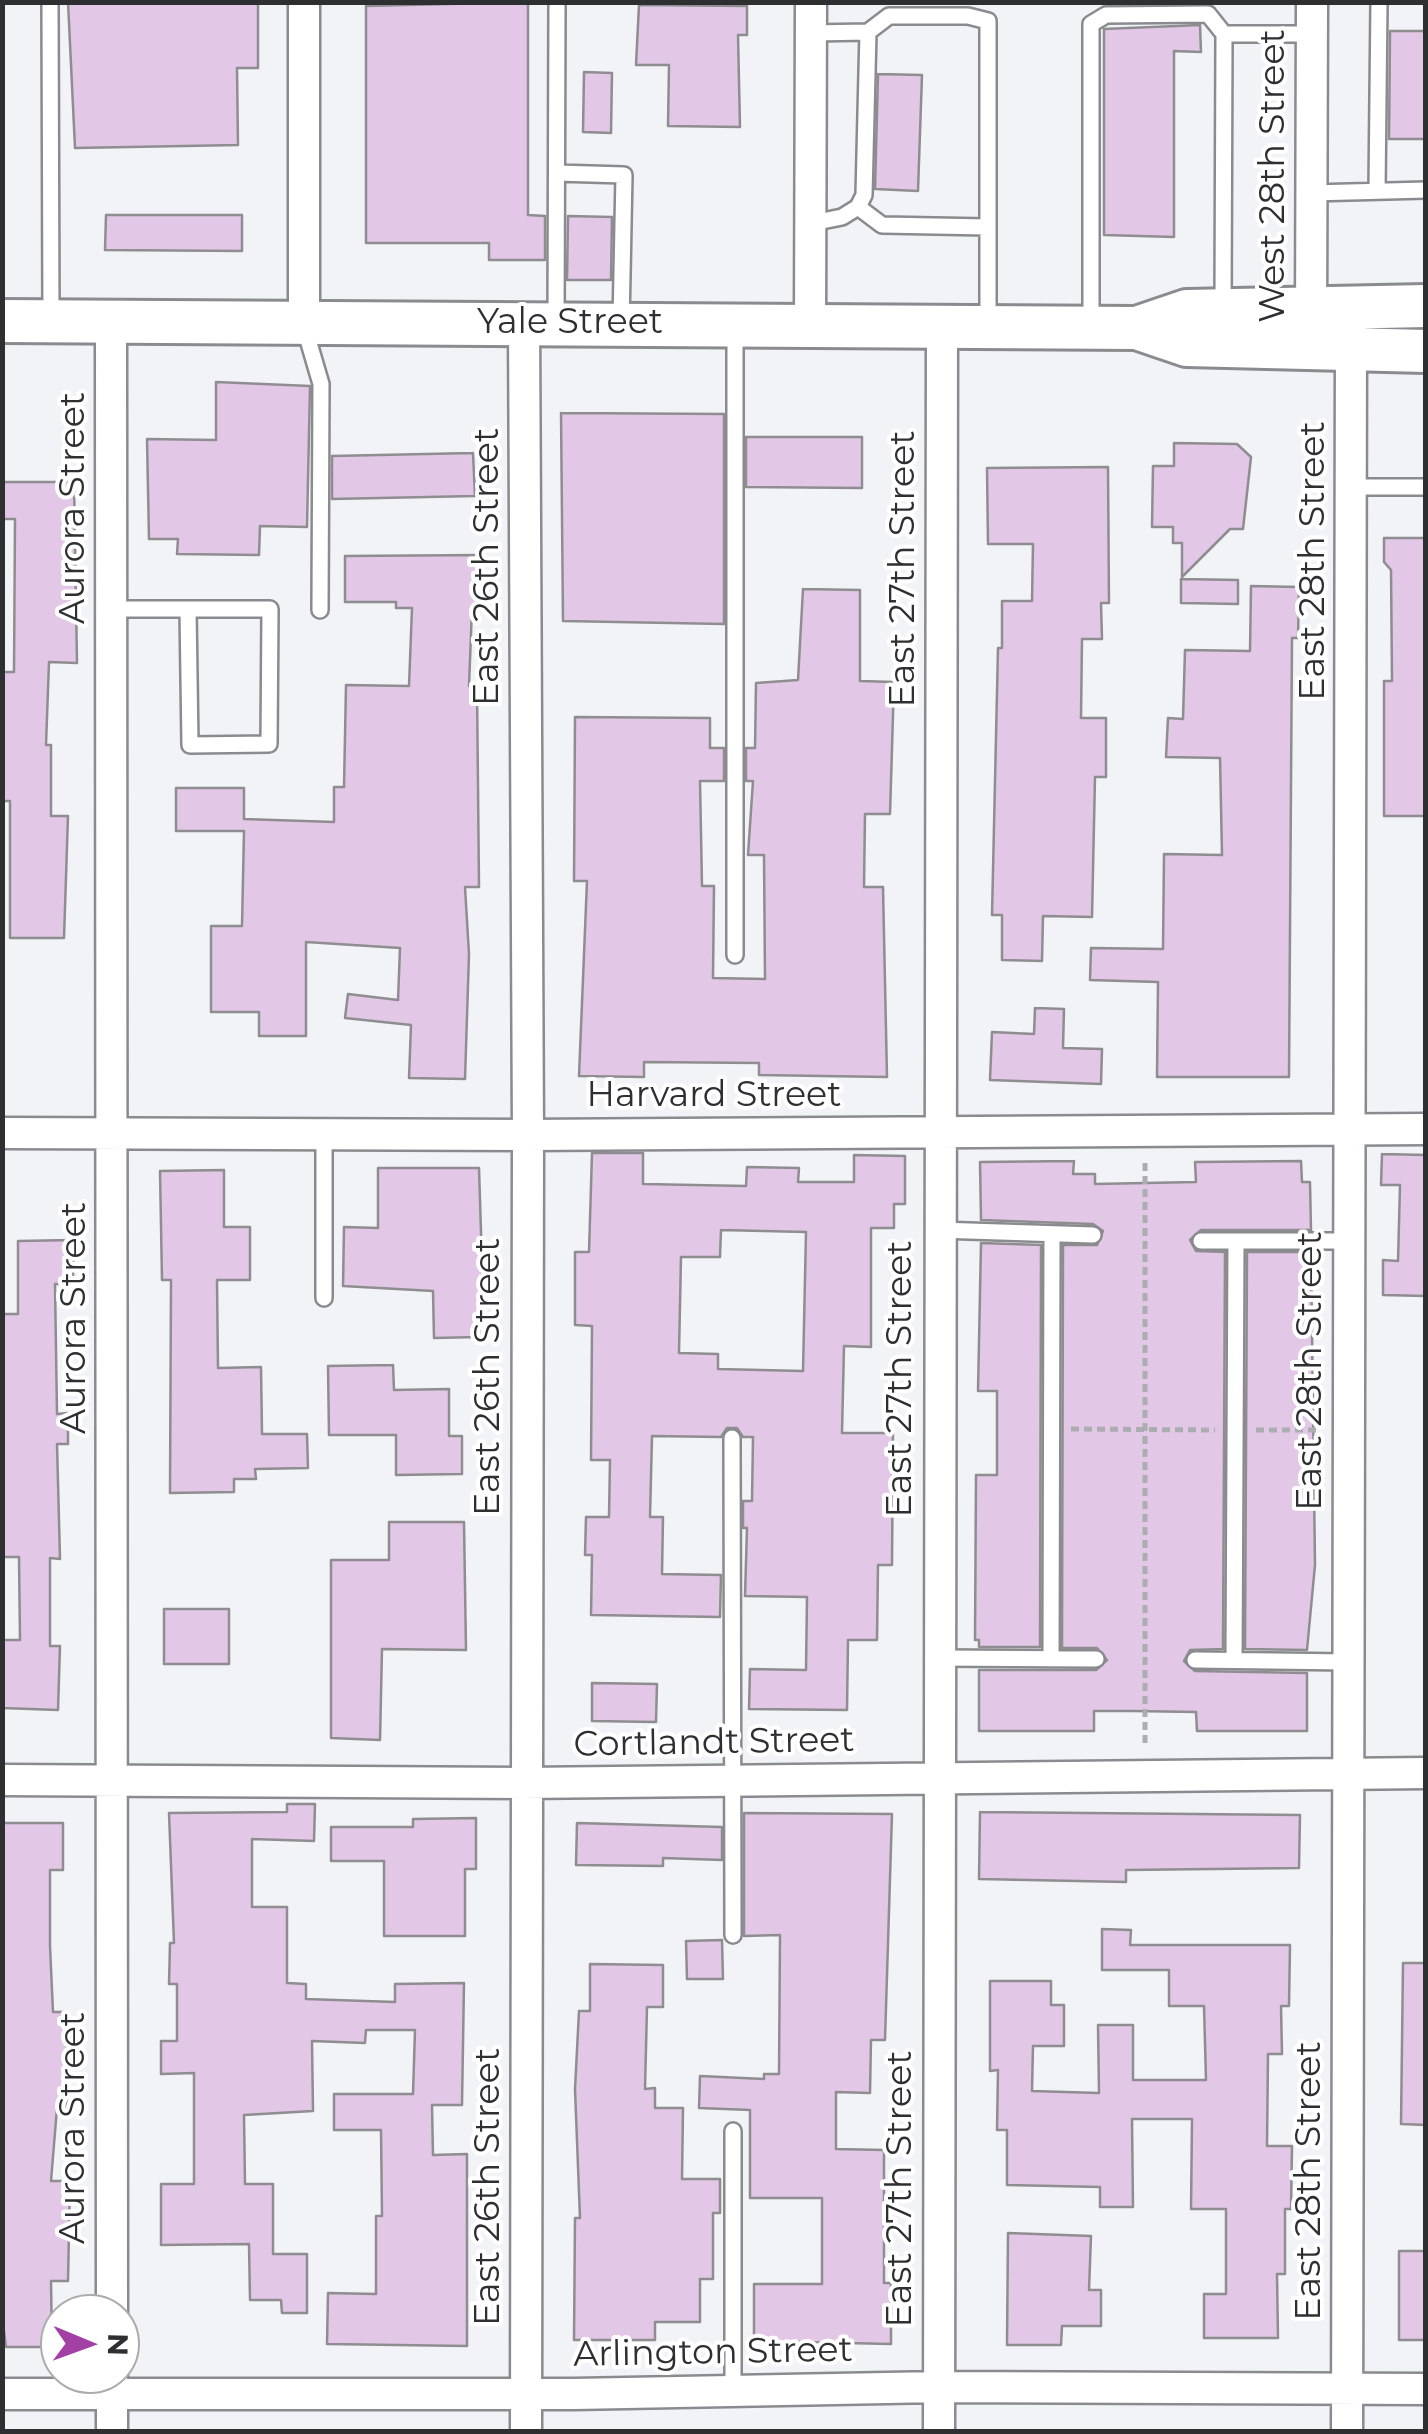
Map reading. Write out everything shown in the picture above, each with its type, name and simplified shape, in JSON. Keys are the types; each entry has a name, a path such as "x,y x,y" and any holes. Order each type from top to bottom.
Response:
{"main road":[{"name":"Yale Street","path":"2,321 1137,328 1187,344 1331,330 1426,306"},
{"name":"Yale Street","path":"1137,328 1187,311 1223,310 1426,351"}],"street":[{"path":"304,2 304,323"},
{"name":"West 28th Street","path":"1312,2 1311,193 1331,330"},
{"path":"810,325 811,18"},
{"name":"Aurora Street","path":"111,322 112,2294"},
{"name":"East 26th Street","path":"526,2432 524,1782 528,1135 540,322"},
{"name":"East 27th Street","path":"939,2432 942,326"},
{"name":"East 28th Street","path":"1331,330 1351,487 1347,2432"},
{"name":"Harvard Street","path":"2,1133 528,1135 1426,1130"},
{"name":"Cortlandt Street","path":"2,1780 524,1782 1426,1774"},
{"name":"Arlington Street","path":"140,2385 527,2393 939,2387 1426,2389"},
{"name":"Arlington Street","path":"2,2394 40,2391"},
{"path":"112,2394 112,2432"}],"lane":[{"path":"50,2 50,321"},
{"path":"540,322 556,173 557,2"},
{"path":"1377,191 1379,2"},
{"path":"1090,328 1092,24 1106,15 1208,14 1224,34 1223,310"},
{"path":"868,32 889,16 968,16 988,22 988,327"},
{"path":"811,18 868,32"},
{"path":"812,224 842,217 858,207 864,195 868,32"},
{"path":"1224,34 1312,34"},
{"path":"556,173 624,175 622,323"},
{"path":"1311,193 1426,190"},
{"path":"858,207 882,226 988,227"},
{"path":"304,323 321,384 320,610"},
{"path":"735,324 735,955"},
{"path":"1351,487 1426,487"},
{"path":"112,609 188,609 270,609 269,744 190,744 188,609"},
{"path":"324,1134 324,1298"},
{"path":"938,1230 1093,1235"},
{"path":"1050,1659 1052,1234"},
{"path":"1201,1241 1348,1242"},
{"path":"1234,1660 1236,1241"},
{"path":"732,1438 733,1936"},
{"path":"938,1658 1096,1659"},
{"path":"1195,1660 1348,1662"},
{"path":"733,2131 733,2390"}],"path":[{"path":"1145,1154 1145,1743"},
{"path":"1052,1429 1348,1430"}],"building":[{"path":"68,2 258,2 258,68 237,68 238,145 75,148"},
{"path":"528,3 528,215 545,216 545,260 489,260 489,243 366,243 366,6"},
{"path":"639,5 747,6 747,35 738,35 740,127 668,126 669,65 636,65"},
{"path":"1200,25 1201,52 1174,51 1174,237 1104,235 1104,29"},
{"path":"1390,31 1426,31 1426,139 1389,139"},
{"path":"584,72 612,73 611,133 583,132"},
{"path":"878,74 922,75 918,191 875,189"},
{"path":"106,215 242,215 242,251 105,250"},
{"path":"568,216 612,217 611,280 567,280"},
{"path":"216,382 310,386 307,527 260,526 259,555 177,554 178,539 149,539 147,439 216,440"},
{"path":"561,413 724,414 724,624 563,621"},
{"path":"746,437 862,437 862,488 746,487"},
{"path":"1174,443 1237,444 1251,457 1243,529 1230,529 1182,577 1182,543 1173,543 1173,527 1152,527 1153,466 1174,466"},
{"path":"473,453 475,496 332,499 332,456"},
{"path":"1108,467 1109,603 1101,603 1102,639 1082,639 1081,718 1106,718 1106,777 1095,777 1092,917 1043,916 1042,961 1002,960 1002,915 992,915 998,648 1002,648 1002,601 1032,601 1033,544 988,544 987,468"},
{"path":"2,482 74,482 77,663 49,662 46,745 51,745 51,816 68,816 64,938 10,938 10,801 2,801 2,672 14,672 15,519 2,519"},
{"path":"1384,538 1426,538 1426,816 1384,816 1384,681 1392,681 1391,570 1384,562"},
{"path":"482,555 482,608 472,608 469,686 477,686 479,887 465,887 469,954 465,1079 409,1078 411,1025 345,1018 348,994 398,1000 400,948 306,942 306,1036 259,1036 259,1012 211,1012 211,926 242,926 244,831 176,831 176,788 244,788 244,819 334,822 334,787 344,787 346,685 409,686 412,608 396,608 396,602 345,602 345,556"},
{"path":"1181,579 1238,580 1238,604 1181,603"},
{"path":"1251,586 1299,587 1298,638 1292,638 1289,1077 1157,1077 1158,982 1090,980 1091,948 1163,949 1164,854 1222,855 1220,758 1166,757 1168,718 1183,719 1185,650 1250,651"},
{"path":"803,589 860,590 860,681 894,682 890,814 865,814 864,887 883,887 887,1077 759,1075 759,1063 644,1062 644,1077 579,1076 587,881 574,881 575,717 710,718 710,748 724,748 724,781 700,781 702,886 714,886 713,978 765,979 764,855 748,855 753,781 746,781 746,748 755,748 756,683 798,680"},
{"path":"1035,1008 1064,1009 1063,1048 1102,1049 1101,1084 990,1080 992,1032 1034,1034"},
{"path":"592,1153 643,1153 643,1184 746,1186 747,1167 799,1168 798,1182 854,1182 854,1155 905,1156 905,1204 894,1204 894,1228 871,1228 871,1347 844,1346 842,1433 893,1433 892,1565 878,1565 877,1640 848,1640 847,1710 749,1709 750,1669 806,1670 807,1597 745,1596 747,1528 743,1528 743,1501 752,1501 753,1437 743,1437 737,1428 727,1428 721,1437 652,1436 650,1517 663,1517 662,1574 721,1575 720,1617 591,1615 592,1555 585,1555 586,1517 609,1517 610,1460 591,1460 592,1326 575,1325 575,1252 589,1252","holes":["721,1230 806,1232 803,1371 718,1369 718,1354 679,1353 681,1257 720,1257"]},
{"path":"1382,1154 1426,1155 1426,1296 1383,1295 1383,1260 1398,1261 1400,1185 1381,1185"},
{"path":"1074,1161 1073,1174 1095,1174 1095,1184 1196,1182 1195,1162 1301,1161 1302,1182 1310,1182 1311,1230 1201,1230 1190,1240 1196,1251 1225,1252 1223,1649 1190,1650 1184,1661 1195,1671 1307,1673 1307,1731 1197,1731 1196,1712 1094,1711 1094,1731 979,1731 979,1670 1096,1670 1107,1660 1097,1648 1062,1648 1063,1245 1097,1245 1103,1231 1093,1224 981,1220 980,1162"},
{"path":"378,1168 479,1168 479,1337 434,1338 433,1291 343,1286 344,1227 378,1228"},
{"path":"224,1170 224,1227 250,1227 250,1280 217,1280 218,1368 261,1367 262,1434 307,1434 308,1468 255,1469 256,1479 234,1479 234,1492 170,1493 171,1280 162,1280 160,1171"},
{"path":"73,1240 73,1284 55,1284 57,1414 68,1413 68,1444 57,1444 60,1559 50,1558 50,1646 60,1646 58,1710 2,1708 2,1640 20,1640 19,1557 2,1557 2,1314 18,1314 18,1241"},
{"path":"981,1243 1041,1245 1040,1647 979,1647 979,1640 975,1640 976,1475 997,1475 997,1391 978,1391"},
{"path":"1247,1252 1311,1252 1315,1565 1307,1650 1245,1649"},
{"path":"393,1365 394,1390 449,1389 449,1436 462,1436 462,1474 396,1475 396,1435 329,1435 328,1366"},
{"path":"389,1522 464,1522 466,1650 382,1649 380,1740 331,1738 331,1560 389,1560"},
{"path":"164,1609 229,1609 229,1664 164,1664"},
{"path":"592,1683 657,1684 656,1722 592,1721"},
{"path":"287,1804 315,1804 314,1841 252,1839 252,1907 287,1907 287,1983 306,1984 306,1999 395,2002 395,1984 464,1983 462,2105 432,2105 433,2155 467,2154 467,2346 327,2344 328,2293 376,2294 376,2216 382,2216 381,2130 334,2130 334,2094 413,2094 415,2030 366,2030 365,2043 312,2041 313,2111 244,2115 245,2184 273,2184 273,2254 307,2254 307,2313 282,2313 281,2300 250,2300 249,2244 161,2245 161,2184 194,2184 194,2073 161,2074 161,2041 177,2041 177,1984 169,1984 170,1943 174,1943 169,1813 287,1812"},
{"path":"980,1812 1300,1815 1299,1868 1126,1870 1126,1882 979,1879"},
{"path":"744,1813 892,1814 885,2040 871,2040 870,2093 836,2092 836,2149 884,2150 884,2283 891,2283 891,2344 754,2341 754,2284 822,2284 822,2198 750,2198 750,2110 699,2108 700,2076 764,2079 764,2074 779,2074 780,1935 744,1936"},
{"path":"476,1818 476,1869 465,1869 465,1936 384,1936 384,1861 331,1861 331,1827 413,1827 413,1819"},
{"path":"2,1823 63,1823 63,1870 50,1870 50,1946 53,2012 67,2012 67,2108 57,2108 51,2181 70,2181 68,2281 51,2281 51,2294 40,2294 40,2347 6,2347 2,2316"},
{"path":"577,1823 722,1827 722,1860 663,1858 663,1866 576,1865"},
{"path":"1102,1929 1131,1930 1130,1945 1290,1945 1289,2006 1281,2006 1282,2054 1268,2054 1267,2146 1292,2146 1291,2209 1285,2209 1285,2274 1277,2274 1278,2338 1204,2338 1204,2294 1226,2294 1226,2209 1191,2209 1192,2119 1132,2119 1133,2207 1100,2207 1100,2187 1007,2185 1007,2130 997,2130 998,2070 990,2071 990,1981 1051,1981 1051,2005 1064,2005 1064,2046 1033,2046 1032,2091 1099,2093 1098,2025 1133,2025 1133,2080 1206,2080 1204,2006 1169,2006 1169,1970 1102,1970"},
{"path":"722,1940 723,1979 687,1979 686,1941"},
{"path":"1403,1963 1426,1963 1426,2125 1401,2124"},
{"path":"590,1964 663,1965 663,2007 647,2007 645,2089 655,2088 655,2108 683,2108 682,2179 720,2179 720,2213 713,2213 713,2279 700,2279 700,2322 655,2322 655,2340 574,2340 575,2218 580,2218 575,2089 579,2011 590,2011"},
{"path":"1008,2233 1091,2236 1089,2290 1101,2290 1101,2326 1062,2326 1061,2345 1007,2345"},
{"path":"1399,2251 1426,2251 1426,2340 1399,2340"}]}
